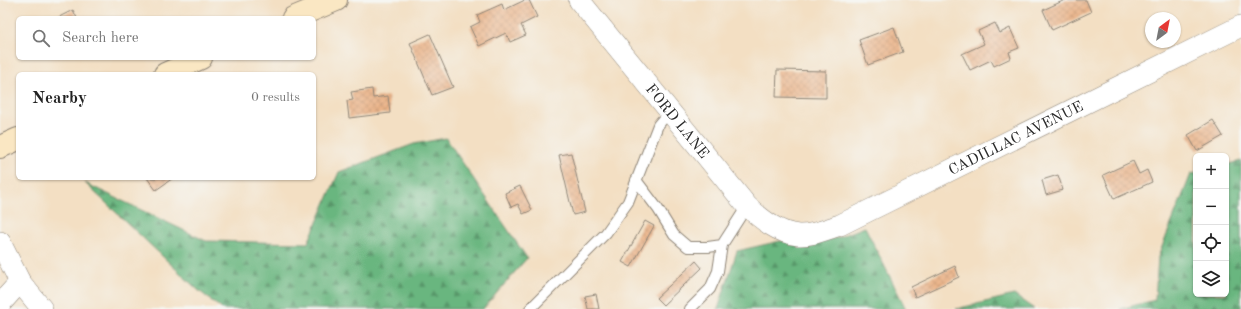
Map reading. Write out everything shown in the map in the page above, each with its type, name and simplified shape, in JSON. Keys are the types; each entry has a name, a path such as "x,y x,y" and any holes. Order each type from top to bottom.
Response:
{"street":[{"path":"298,16 336,0"},
{"name":"FORD LANE","path":"579,0 747,206 758,216 786,232"},
{"name":"CADILLAC AVENUE","path":"786,232 799,235 820,232 840,225 1241,26"},
{"path":"170,72 196,60"},
{"path":"0,147 16,140"},
{"path":"0,242 20,282 42,309"},
{"path":"0,304 20,282"}],"lane":[{"path":"530,309 606,234 628,202 658,125 669,112"},
{"path":"636,180 658,209 674,235 688,247 722,245"},
{"path":"690,309 710,289 718,271 722,245 747,206"}],"green space":[{"path":"446,138 527,258 483,309 222,309 198,290 85,183 206,241 308,243 339,172 414,144"},
{"path":"1241,161 1241,309 1120,309 1155,300 1158,257 1191,174 1193,174 1193,297 1229,297 1229,164"},
{"path":"865,227 906,309 718,309 737,251 780,241 823,241 839,237"},
{"path":"1014,295 1034,309 956,309"}],"building":[{"path":"525,0 529,0 537,17 521,25 526,35 510,42 506,33 479,46 470,27 480,22 477,15 502,4 504,10"},
{"path":"1065,0 1086,0 1091,12 1052,30 1043,10"},
{"path":"73,10 76,16 61,16"},
{"path":"995,23 1000,33 1010,28 1019,48 1009,52 1011,58 994,66 991,60 970,70 962,54 984,44 978,31"},
{"path":"894,27 903,52 868,65 859,40"},
{"path":"430,34 453,87 432,95 410,43"},
{"path":"777,70 826,71 826,98 776,97"},
{"path":"372,89 373,98 388,96 390,113 349,118 347,101 353,100 351,92"},
{"path":"1213,120 1223,136 1197,151 1188,135"},
{"path":"571,153 585,212 573,215 559,155"},
{"path":"1133,161 1139,174 1147,170 1152,182 1114,199 1103,175"},
{"path":"1058,175 1063,190 1046,195 1042,180"},
{"path":"148,180 170,180 156,190"},
{"path":"520,186 532,210 523,214 518,204 511,207 505,193"},
{"path":"645,221 654,226 631,267 622,262"},
{"path":"696,261 702,268 663,305 656,298"},
{"path":"955,266 959,277 915,297 911,287"},
{"path":"596,294 599,309 588,309 585,296"}]}
